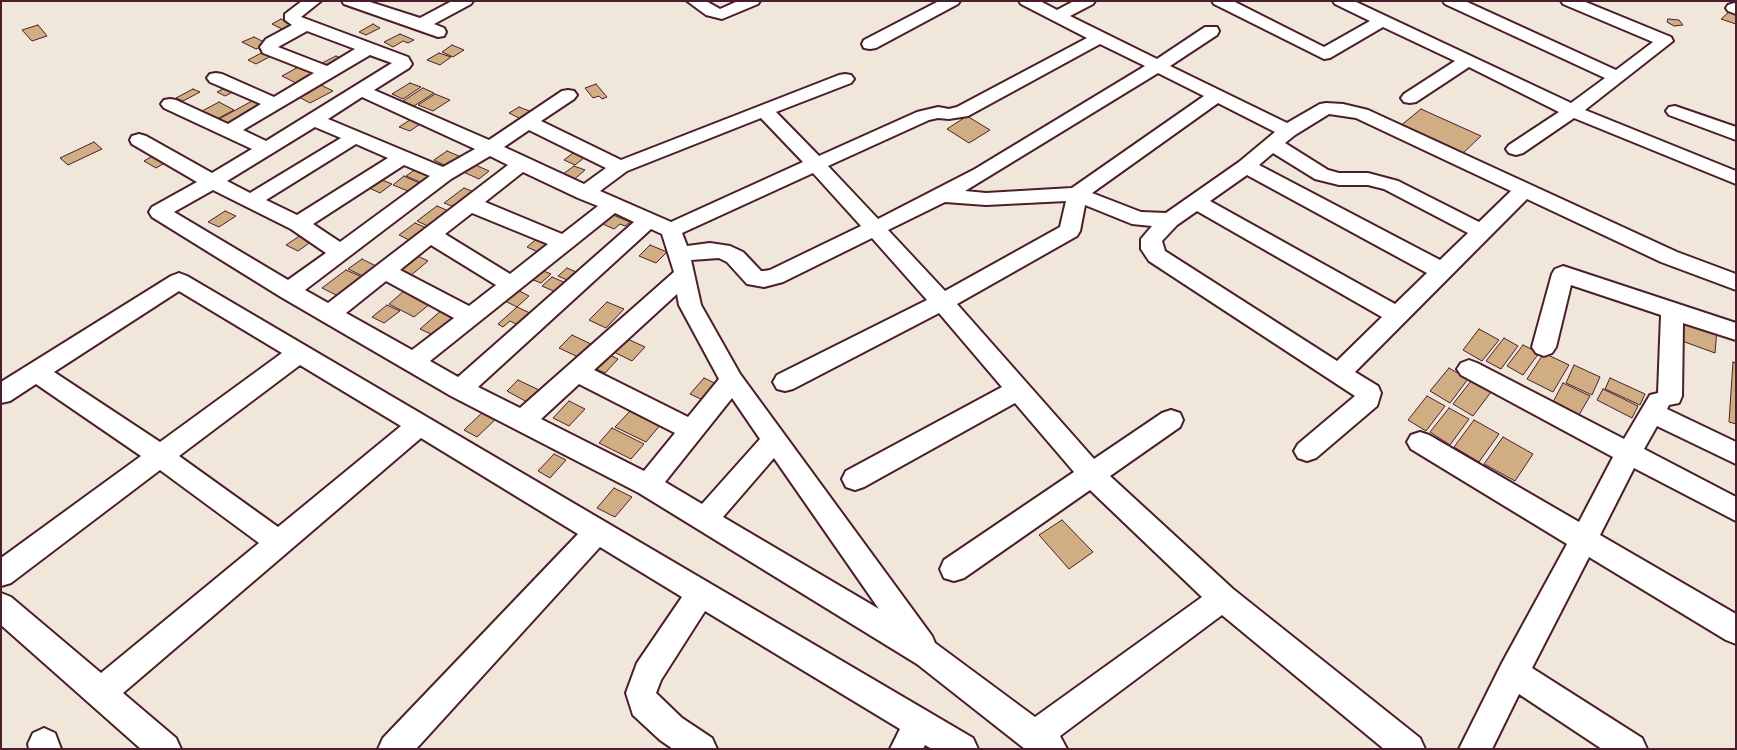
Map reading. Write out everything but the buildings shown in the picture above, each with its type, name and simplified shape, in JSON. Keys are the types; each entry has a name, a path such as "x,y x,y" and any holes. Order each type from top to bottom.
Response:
{"street":[{"path":"313,1 293,14 292,20 402,61 403,64 212,182 159,212 460,390 648,485 927,654 1043,742 1222,598"},
{"path":"350,1 421,24 438,32"},
{"path":"695,1 712,12 722,14 752,1"},
{"path":"870,44 952,1"},
{"path":"1027,1 1217,95 1280,138 1322,175 1368,180 1391,185 1482,232"},
{"path":"1058,16 1087,1"},
{"path":"1220,1 1324,54 1381,21"},
{"path":"1341,1 1572,111 1736,178"},
{"path":"1451,1 1616,76"},
{"path":"1516,148 1572,111 1616,76 1665,41 1569,1"},
{"path":"421,24 460,2"},
{"path":"305,25 268,47 327,72"},
{"path":"522,421 576,372 682,265 710,250 723,251 735,257 755,279 775,277 942,195 982,173 1158,66 1211,31"},
{"path":"460,390 660,225 816,164 923,116 938,112 949,114 962,112 1101,37"},
{"path":"230,130 368,49"},
{"path":"1410,98 1468,60"},
{"path":"216,78 275,104"},
{"path":"585,192 620,167 845,79"},
{"path":"360,90 660,225 682,265 690,305 732,380 927,654"},
{"path":"289,290 444,175 490,148 568,95"},
{"path":"785,382 942,302 1070,231 1077,194 1217,95"},
{"path":"170,104 266,148"},
{"path":"1307,451 1369,397 1369,393 1157,256 1152,248 1151,239 1170,220 1246,166 1280,138 1326,108 1343,109 1362,114 1669,257 1736,282"},
{"path":"764,111 816,164 942,302 1092,475 1222,598 1409,749"},
{"path":"1675,111 1736,134"},
{"path":"313,119 444,175"},
{"path":"528,122 620,167"},
{"path":"251,201 355,138"},
{"path":"139,140 212,182 298,224 341,253"},
{"path":"298,224 402,158"},
{"path":"331,313 521,164"},
{"path":"1246,166 1442,271"},
{"path":"1338,374 1524,190"},
{"path":"942,195 986,199 1077,194 1138,218 1170,220"},
{"path":"1197,202 1397,315"},
{"path":"470,204 565,243"},
{"path":"413,362 612,205"},
{"path":"430,235 512,285"},
{"path":"385,271 470,316"},
{"path":"1544,347 1563,274 1736,332"},
{"path":"1,394 179,281 701,593 912,736 962,749"},
{"path":"1475,749 1629,452 1661,404 1672,311"},
{"path":"1,574 299,352"},
{"path":"1469,368 1736,510"},
{"path":"37,372 160,456 279,542"},
{"path":"576,372 693,432"},
{"path":"648,485 693,432 732,380"},
{"path":"855,479 1018,390"},
{"path":"1661,404 1736,454"},
{"path":"954,569 1170,420"},
{"path":"100,693 420,425"},
{"path":"704,519 775,439"},
{"path":"1420,442 1736,630"},
{"path":"394,749 598,531"},
{"path":"701,593 648,673 641,692 644,704 664,723 701,749"},
{"path":"1,606 165,749"},
{"path":"1513,673 1630,749"}]}
